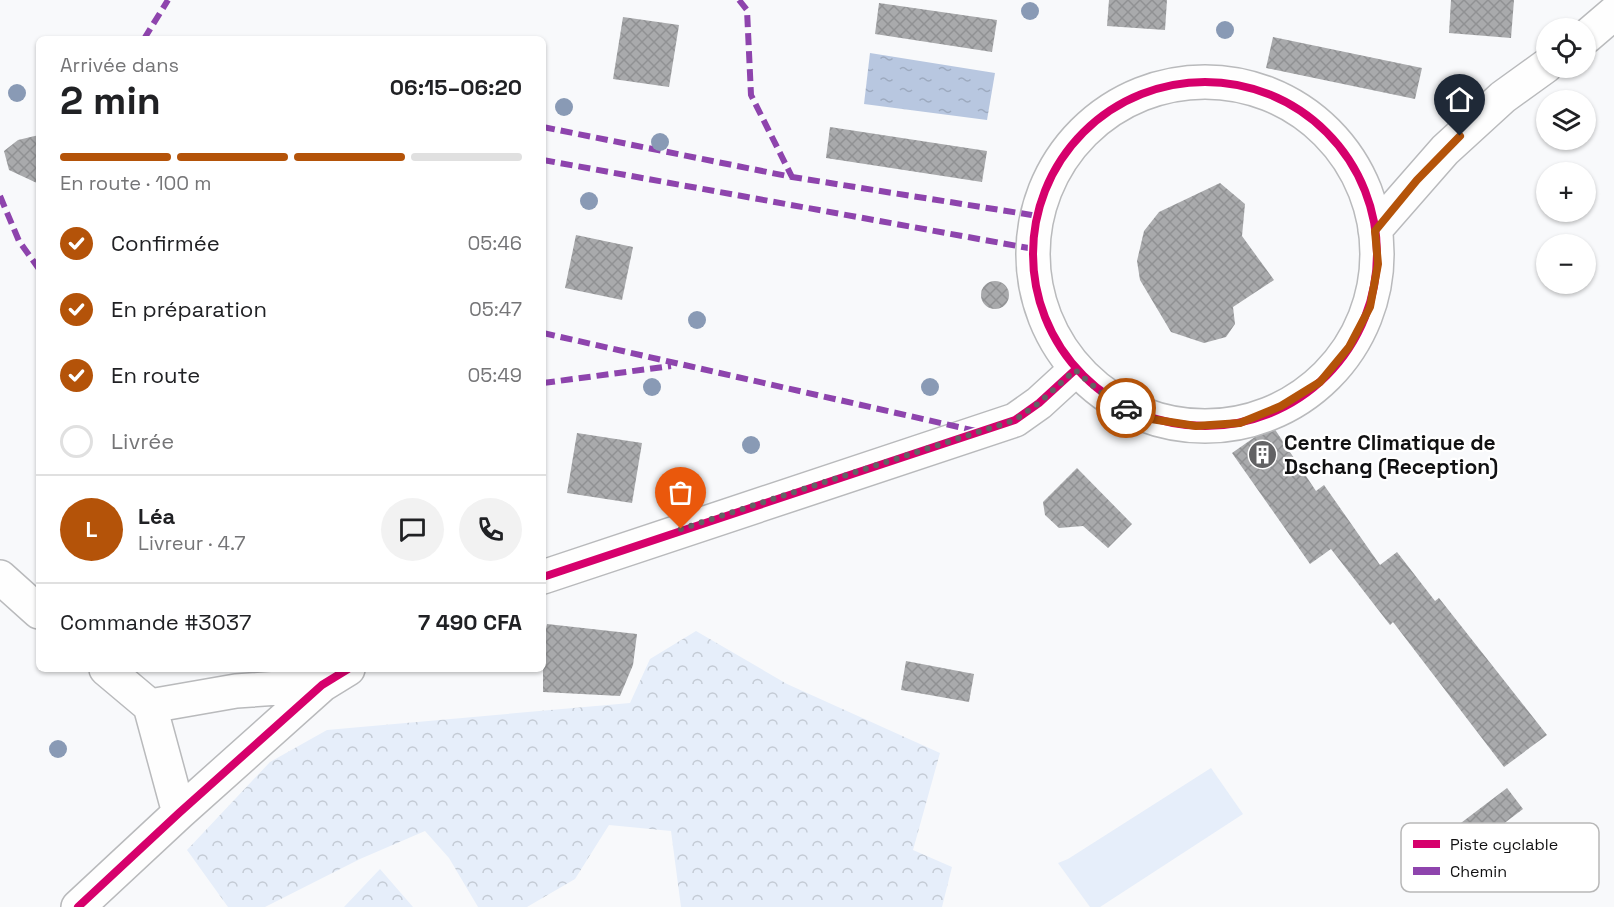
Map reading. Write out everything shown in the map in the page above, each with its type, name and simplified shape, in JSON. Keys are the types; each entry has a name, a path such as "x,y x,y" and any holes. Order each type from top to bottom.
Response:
{"street":[{"path":"1596,28 1614,13"},
{"path":"1375,231 1445,150 1503,97 1536,73"},
{"path":"1216,81 1259,88 1299,110 1334,137 1358,175 1375,217 1375,231 1378,264 1370,307 1349,347 1320,382 1281,406 1240,423 1196,426 1151,419 1112,402 1075,370 1053,333 1036,289 1034,249 1040,200 1059,162 1089,125 1125,101 1169,84 1216,81"},
{"path":"546,576 1015,420 1039,403 1075,370"},
{"path":"0,577 36,609"},
{"path":"110,672 150,706 179,813"},
{"path":"150,706 335,677"},
{"path":"78,907 179,813 335,677"}],"green space":[{"path":"696,631 787,684 940,753 913,850 952,867 942,907 681,907 671,831 609,825 575,879 527,907 478,907 449,858 425,831 360,859 265,907 228,907 187,850 270,762 327,730 630,703 650,659"},
{"path":"1211,768 1243,814 1100,907 1090,907 1058,863 1068,859"},
{"path":"380,869 413,907 344,907"}],"water":[{"path":"870,53 995,73 987,120 864,104"}],"building":[{"path":"1109,0 1167,0 1165,30 1107,26"},
{"path":"1451,0 1514,0 1511,38 1449,33"},
{"path":"879,3 997,20 992,52 875,34"},
{"path":"623,17 679,25 669,87 613,79"},
{"path":"1273,37 1422,68 1415,99 1266,68"},
{"path":"830,127 987,151 982,182 826,158"},
{"path":"36,136 36,183 9,170 4,151 18,140"},
{"path":"1220,183 1245,204 1242,236 1274,280 1233,307 1235,324 1226,337 1204,343 1171,332 1140,280 1137,261 1144,231 1159,212"},
{"path":"576,235 633,247 622,300 565,288"},
{"path":"995,281 1005,285 1009,295 1005,305 995,309 985,305 981,295 985,285"},
{"path":"1272,425 1316,491 1324,485 1380,565 1397,552 1435,601 1439,598 1547,735 1504,767 1393,622 1390,625 1331,549 1310,564 1232,453"},
{"path":"577,433 642,443 632,503 567,493"},
{"path":"1077,468 1132,524 1108,548 1083,526 1059,528 1045,515 1043,502"},
{"path":"547,624 637,634 633,665 620,696 543,692 543,672 546,672"},
{"path":"906,661 974,674 969,702 901,690"},
{"path":"1507,788 1523,809 1505,823 1461,823"}],"marked path":[{"path":"146,36 168,0"},
{"path":"739,0 747,10 751,95 792,177"},
{"path":"546,128 792,177 1038,216"},
{"path":"546,161 1034,249"},
{"path":"0,196 19,241 36,265"},
{"path":"546,334 976,431"},
{"path":"546,383 671,366"}],"cycle path":[{"path":"1205,82 1239,85 1271,95 1300,111 1327,132 1348,159 1364,188 1374,220 1377,254 1374,288 1364,320 1348,349 1327,376 1300,397 1271,413 1239,423 1205,426 1171,423 1139,413 1110,397 1083,376 1062,349 1046,320 1036,288 1033,254 1036,220 1046,188 1062,159 1083,132 1110,111 1139,95 1171,85 1205,82"},
{"path":"546,576 1015,420 1039,403 1075,370"},
{"path":"78,907 322,685 343,672"}],"way so far":[{"path":"681,529 1015,420 1039,403 1075,370 1112,402 1126,408"}],"place":[{"name":"Centre Climatique de Dschang (Reception)","path":"1263,455"}],"route":[{"path":"1126,408 1151,419 1196,426 1240,423 1281,406 1320,382 1349,347 1370,307 1378,264 1375,231 1417,180 1460,136"}]}
